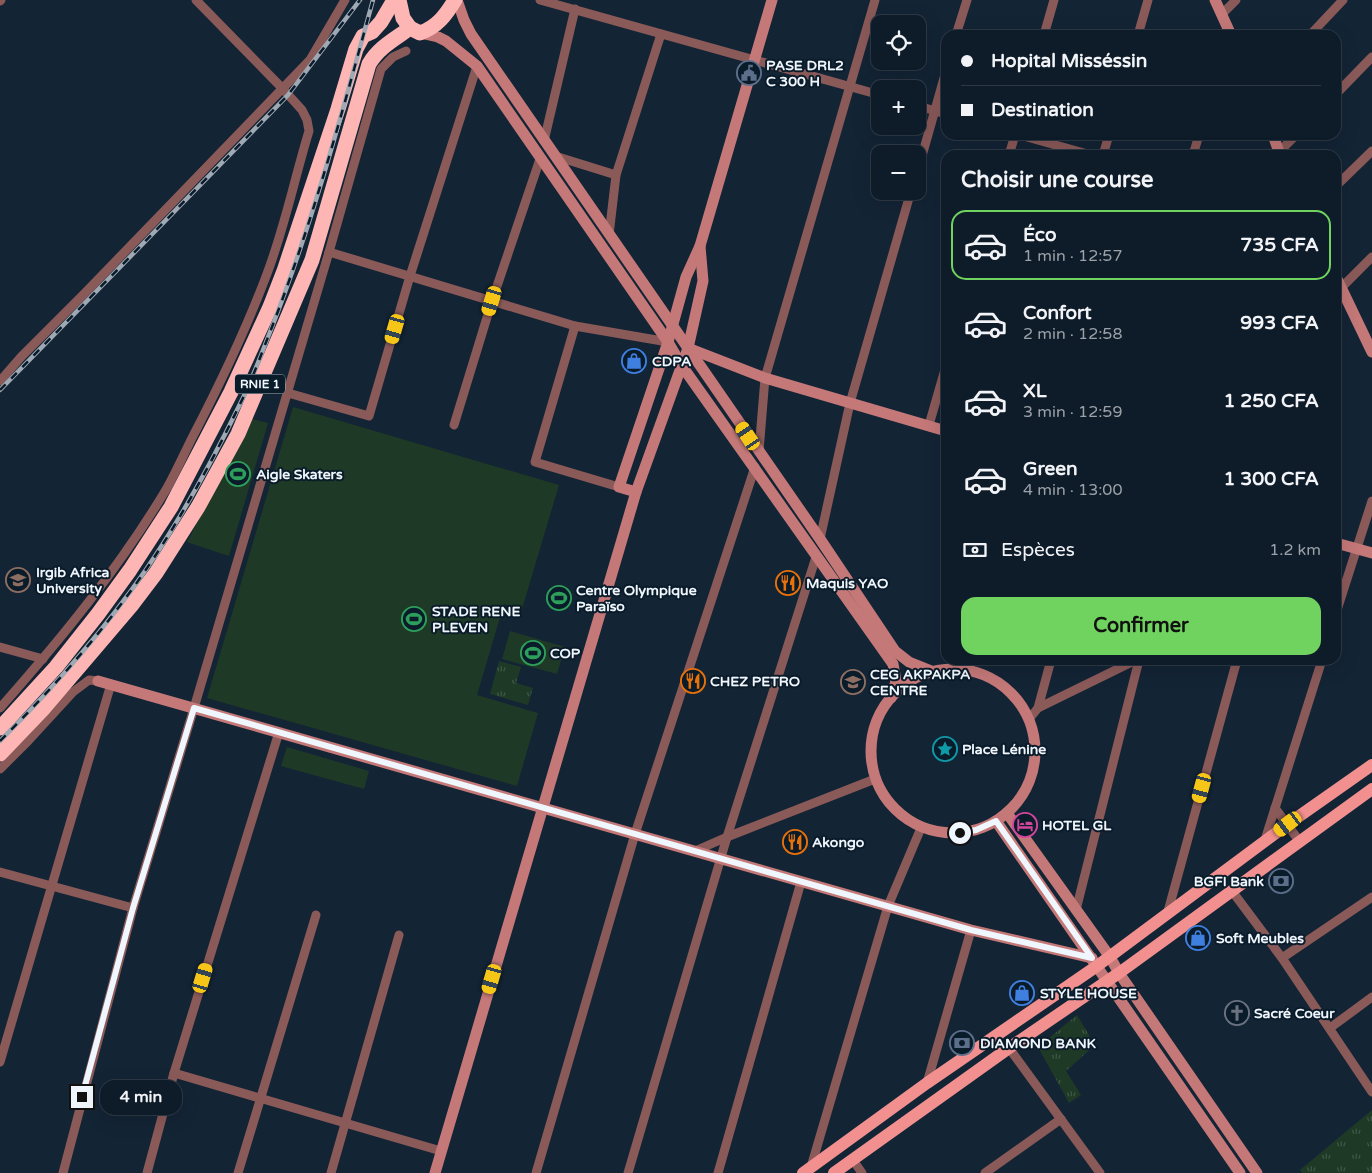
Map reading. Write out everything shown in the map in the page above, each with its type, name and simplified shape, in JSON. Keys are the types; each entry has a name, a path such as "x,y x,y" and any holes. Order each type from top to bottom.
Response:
{"highway":[{"name":"RNIE 1","path":"0,728 56,667 98,614 139,557 171,507 231,392 270,307 284,271 338,109 356,49 363,36 372,32 381,22 394,0"},
{"path":"399,0 402,18 415,30"},
{"name":"RNIE 1","path":"0,754 44,708 131,606 156,573 198,508 238,434 312,260 368,64 374,54 383,46 415,30 441,21 456,0"}],"main road":[{"path":"456,0 471,34 820,539 895,651 909,662 934,672"},
{"path":"636,492 619,487 673,327 686,276 700,246 772,0"},
{"path":"1215,0 1228,30"},
{"path":"415,30 446,41 477,66 668,342 682,366 893,664 896,681 890,698 880,714 872,738 870,755 875,779 880,790 893,808 921,828 936,832 960,833 976,830 996,821 1007,813 1024,793 1033,769 1035,743 1029,719 1019,701 1005,687 969,665 920,676 906,684 890,698"},
{"path":"435,1173 636,492 688,348 703,281 700,246"},
{"path":"1341,286 1371,347"},
{"path":"688,348 765,378 941,429"},
{"path":"1341,544 1372,553"},
{"path":"98,681 971,930 1095,962"},
{"path":"807,1170 1095,962 1110,957 1288,824 1372,765"},
{"path":"834,1173 1009,1048 1108,982 1372,789"},
{"path":"1007,813 1110,957 1119,973 1256,1173"},
{"path":"996,821 1240,1173"}],"street":[{"path":"0,708 43,659 120,559 168,486 220,384 258,296 281,234 309,131 307,120 302,110 283,89 196,0"},
{"path":"0,382 310,60 345,0"},
{"path":"540,0 871,93"},
{"path":"758,451 765,378 875,0"},
{"path":"957,30 966,0"},
{"path":"1045,30 1054,0"},
{"path":"1139,30 1148,0"},
{"path":"1222,14 1236,0"},
{"path":"1315,30 1342,0"},
{"path":"544,140 575,9"},
{"path":"609,235 616,175 661,34"},
{"path":"62,1173 133,908 288,393 381,69 393,57 406,51"},
{"path":"1341,89 1372,57"},
{"path":"288,393 369,416 410,276 477,66"},
{"path":"925,145 941,89"},
{"path":"926,108 941,113"},
{"path":"1038,140 1073,150"},
{"path":"1283,150 1292,140"},
{"path":"1341,181 1372,151"},
{"path":"554,156 616,175"},
{"path":"454,425 492,301 540,159"},
{"path":"820,539 850,403 908,200"},
{"path":"329,252 575,326 668,342"},
{"path":"1341,280 1372,257"},
{"path":"575,326 535,462 619,487"},
{"path":"929,426 941,384"},
{"path":"536,1173 635,834 755,467"},
{"path":"1341,598 1372,502"},
{"path":"628,1173 720,859 816,557"},
{"path":"0,647 43,659"},
{"path":"1029,719 1038,708 1050,665"},
{"path":"1038,708 1128,665"},
{"path":"1076,910 1137,665"},
{"path":"1167,916 1236,665"},
{"path":"1264,843 1320,665"},
{"path":"0,769 72,692 89,680 98,681"},
{"path":"0,1062 111,684"},
{"path":"147,1173 174,1073 278,732"},
{"path":"696,851 875,779"},
{"path":"1275,808 1300,842"},
{"path":"807,1170 888,906 921,828"},
{"path":"0,872 133,908"},
{"path":"718,1173 801,882"},
{"path":"1232,891 1282,958 1372,1092"},
{"path":"1282,958 1372,897"},
{"path":"238,1173 316,915"},
{"path":"927,1083 971,930"},
{"path":"331,1173 399,935"},
{"path":"1330,1028 1372,997"},
{"path":"1009,1048 1100,1173"},
{"path":"174,1073 441,1151"},
{"path":"985,1173 1061,1119"},
{"path":"853,1160 862,1173"}],"green space":[{"path":"293,407 559,485 522,609 504,604 477,695 538,713 517,786 207,698"},
{"name":"Aigle Skaters","path":"252,419 268,423 229,556 187,542"},
{"name":"COP","path":"510,631 565,647 557,674 502,659"},
{"path":"499,661 521,667 516,683 533,688 528,705 490,694"},
{"path":"287,747 369,771 364,789 281,766"},
{"path":"1077,1015 1095,1045 1066,1071 1081,1095 1069,1103 1038,1047"},
{"path":"1372,1110 1372,1173 1302,1173 1300,1170"}],"railway":[{"path":"0,390 288,95 360,0"},
{"path":"0,741 77,659 129,594 159,551 184,509 230,424 257,365 301,247 339,124 373,0"}],"place":[{"name":"PASE DRL2 C 300 H","path":"749,73"},
{"name":"CDPA","path":"634,361"},
{"name":"Aigle Skaters","path":"238,474"},
{"name":"Irgib Africa University","path":"18,580"},
{"name":"Maquis YAO","path":"788,583"},
{"name":"Centre Olympique Paraïso","path":"559,598"},
{"name":"STADE RENE PLEVEN","path":"414,619"},
{"name":"COP","path":"533,653"},
{"name":"CHEZ PETRO","path":"693,681"},
{"name":"CEG AKPAKPA CENTRE","path":"853,682"},
{"name":"Place Lénine","path":"945,749"},
{"name":"HOTEL GL","path":"1025,825"},
{"name":"Akongo","path":"795,842"},
{"name":"BGFI Bank","path":"1281,881"},
{"name":"Soft Meubles","path":"1198,938"},
{"name":"STYLE HOUSE","path":"1022,993"},
{"name":"Sacré Coeur","path":"1237,1013"},
{"name":"DIAMOND BANK","path":"962,1043"}],"route":[{"path":"82,1097 133,908 194,708 971,930 1092,958 996,821 976,830 960,833"}]}
